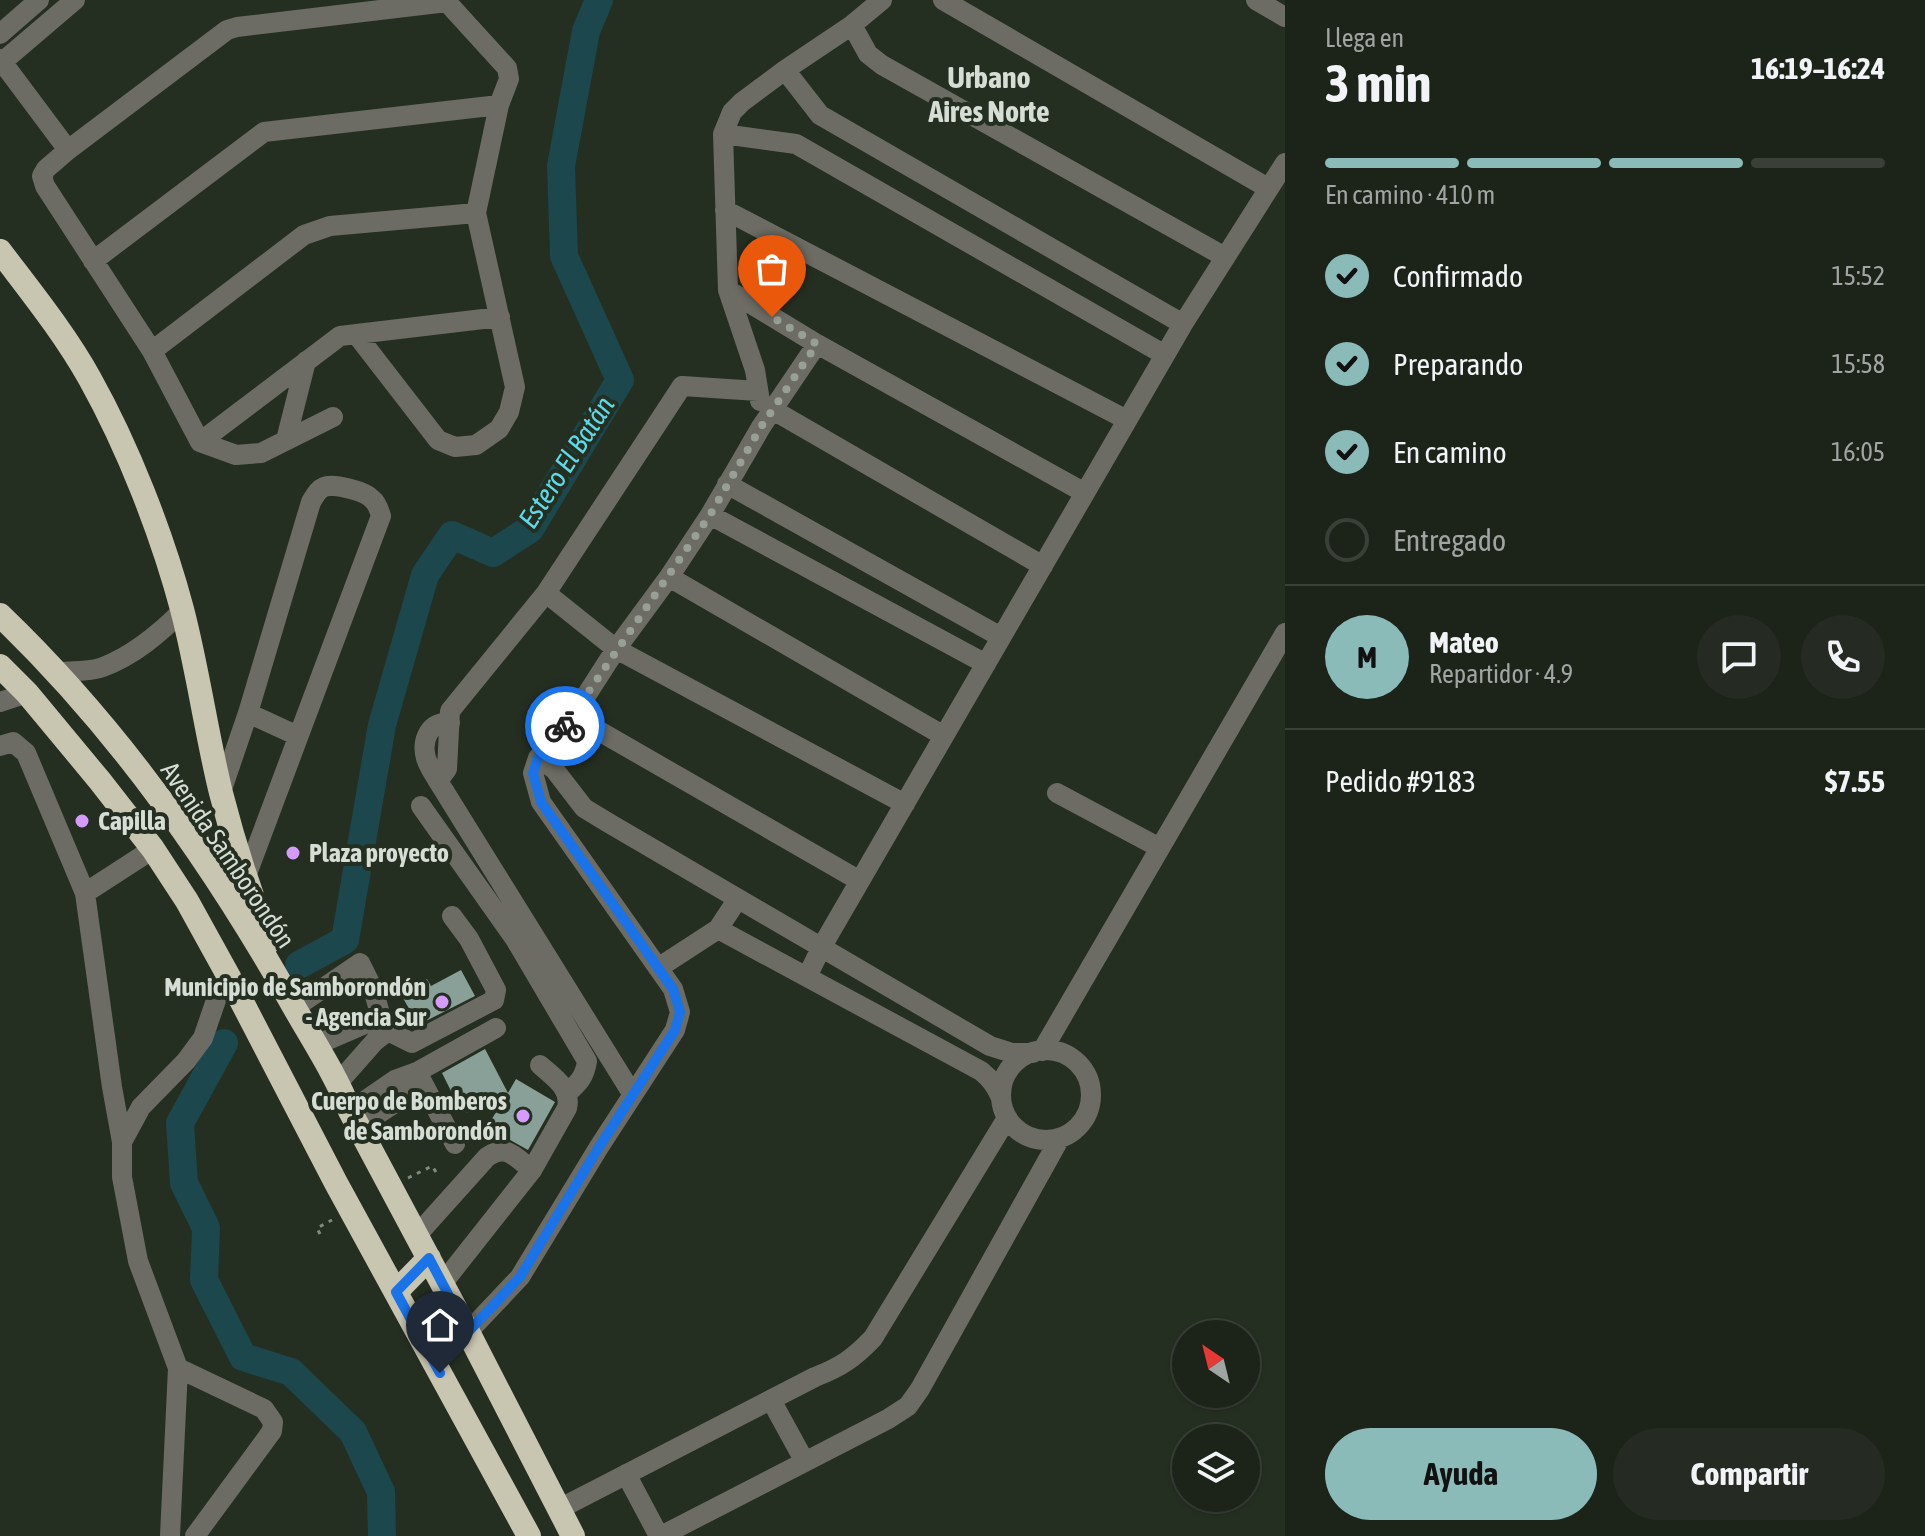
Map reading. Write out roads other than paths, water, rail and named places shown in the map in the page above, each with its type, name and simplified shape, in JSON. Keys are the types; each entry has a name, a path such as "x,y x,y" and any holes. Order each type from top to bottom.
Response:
{"highway":[{"path":"0,251 60,333 97,393 118,435 161,543 182,611 221,792 245,879 294,1008"},
{"name":"Avenida Samborondón","path":"0,615 58,672 146,781 195,847 256,940 338,1083 573,1536"},
{"path":"0,666 27,693 100,781 153,849 187,901 336,1183 529,1536"},
{"path":"396,1292 429,1258"}],"street":[{"path":"0,34 39,0"},
{"path":"68,150 1,62 75,0"},
{"path":"761,427 755,370 728,290 723,134 732,112 742,102 852,25 882,0"},
{"path":"943,0 1268,188"},
{"path":"1256,0 1285,17"},
{"path":"333,417 261,453 236,455 200,442 152,351 45,186 42,176 68,150 227,30 446,1 507,68 509,79 499,105 476,213 515,387 509,412 499,429 476,445 455,447 438,440 356,334"},
{"path":"852,25 868,54 882,65 1225,257"},
{"path":"785,70 820,115 1183,324"},
{"path":"93,261 264,132 499,105"},
{"path":"723,134 796,144 1165,355"},
{"path":"807,977 1183,324 1285,163"},
{"path":"725,210 1127,420"},
{"path":"152,351 304,235 330,226 476,213"},
{"path":"728,290 817,344 1085,493"},
{"path":"200,442 340,336 500,317"},
{"path":"468,1332 520,1277 675,1030 680,1012 673,989 541,802 533,773 538,758 573,716 616,649 669,577 710,515 761,427 817,344"},
{"path":"286,440 306,361"},
{"path":"633,1095 438,781 425,756 427,733 434,725 450,723 450,711 546,593 682,386 758,391"},
{"path":"773,410 1043,566"},
{"path":"727,484 1001,637"},
{"path":"221,792 311,502 317,492 332,485 366,494 375,500 381,516 245,879"},
{"path":"710,515 986,664"},
{"path":"669,577 944,736"},
{"path":"546,593 616,649 905,804"},
{"path":"58,672 101,668 136,650 160,633 182,611"},
{"path":"559,1509 838,1368 856,1357 873,1338 1004,1108 1003,1080 1017,1061 1037,1052 1285,633"},
{"path":"0,702 27,693"},
{"path":"248,713 298,736"},
{"path":"573,716 860,881"},
{"path":"0,746 13,742 26,753 85,893 122,1142 122,1177 138,1261 178,1368 170,1536"},
{"path":"538,758 554,769 584,808 990,1046 1012,1053 1062,1053 1072,1058 1081,1066 1091,1087 1092,1099 1083,1121 1075,1130 1060,1138 1042,1140 1020,1133 1011,1125 996,1086 981,1071 718,929"},
{"path":"1057,793 1160,848"},
{"path":"421,806 515,939 587,1061 582,1079 567,1093"},
{"path":"85,893 153,849"},
{"path":"658,968 718,929 737,900"},
{"path":"294,1008 360,963 373,989 384,1024 412,1043 494,1000 496,990 469,939 452,916"},
{"path":"122,1142 141,1107 186,1061 203,1038 226,971"},
{"path":"316,1045 384,1024"},
{"path":"338,1083 375,1041 384,1024"},
{"path":"354,1119 404,1097 421,1080 496,1028"},
{"path":"442,1284 532,1170 567,1108 569,1101 562,1085 540,1065"},
{"path":"421,1080 455,1144"},
{"path":"626,1474 660,1536 908,1406 1060,1138"},
{"path":"417,1235 487,1157 497,1150 505,1150 532,1170"},
{"path":"178,1368 264,1409 273,1422 272,1431 195,1536"},
{"path":"771,1400 805,1462"}],"waterway":[{"name":"Estero El Batán","path":"299,965 345,940 382,725 425,575 452,535 493,553 530,529 620,380 564,256 561,166 586,31 599,0"},
{"name":"Estero El Batán","path":"224,1043 180,1123 184,1183 206,1228 204,1280 243,1357 291,1372 353,1432 381,1492 382,1536"}],"place":[{"name":"Capilla","path":"82,821"},
{"name":"Plaza proyecto","path":"293,853"},
{"name":"Municipio de Samborondón - Agencia Sur","path":"442,1002"},
{"name":"Cuerpo de Bomberos de Samborondón","path":"523,1116"}],"district":[{"name":"Urbano Aires Norte","path":"989,95"}]}
